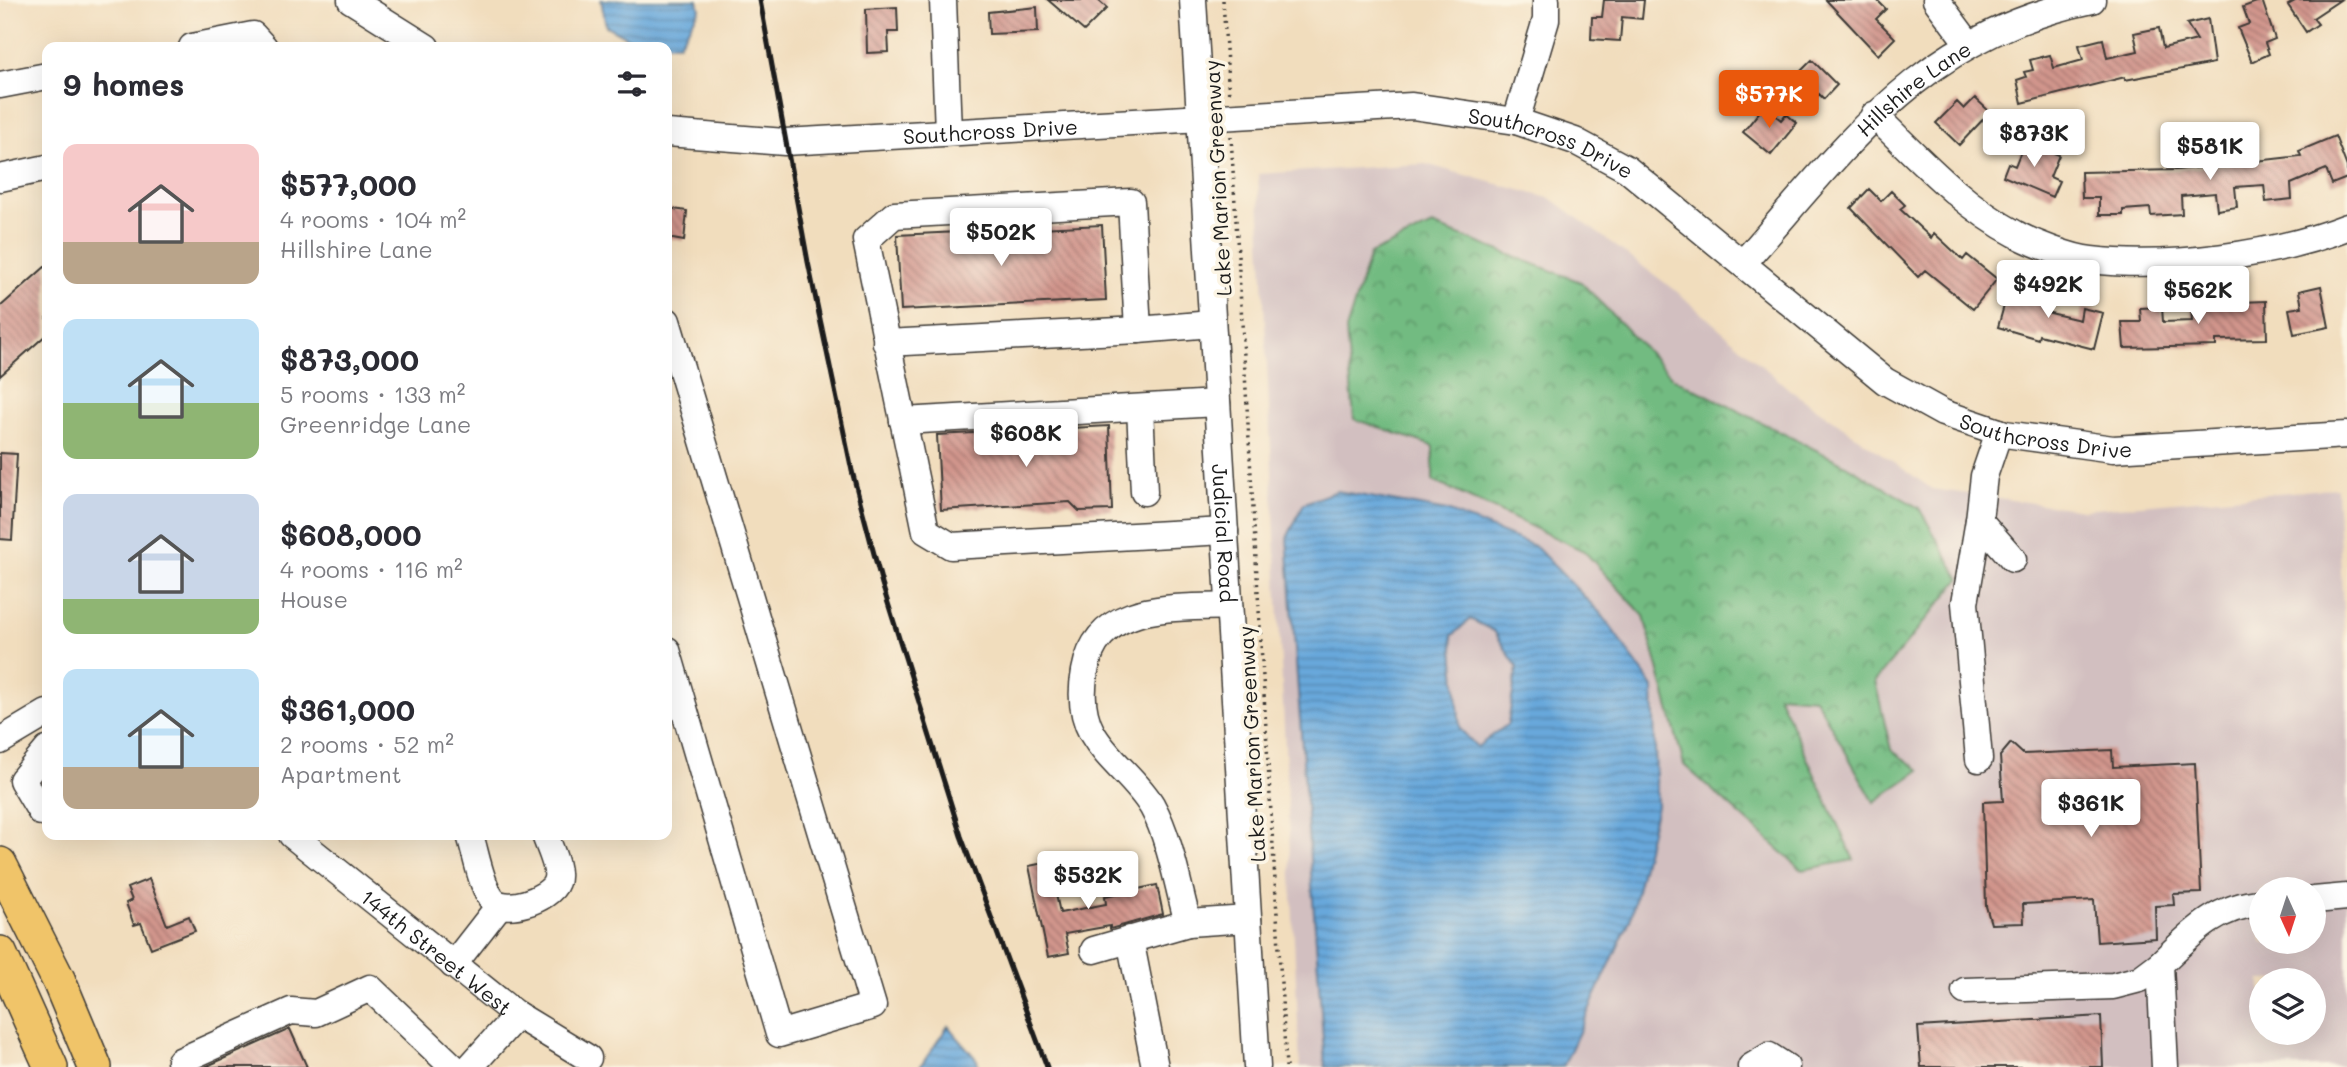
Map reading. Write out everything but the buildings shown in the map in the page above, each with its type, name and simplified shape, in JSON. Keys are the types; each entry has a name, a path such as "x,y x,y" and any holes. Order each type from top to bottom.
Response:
{"main road":[{"path":"0,864 59,981 95,1067"},
{"path":"0,953 51,1067"}],"street":[{"path":"351,0 417,42"},
{"path":"943,0 948,132"},
{"name":"Judicial Road","path":"1193,0 1257,1067"},
{"path":"1516,121 1546,20 1546,0"},
{"path":"1936,0 1968,43"},
{"name":"Hillshire Lane","path":"1743,263 1874,115 1916,78 1968,43 2053,8 2092,0"},
{"path":"217,42 253,35 259,42"},
{"path":"0,85 42,76"},
{"name":"Southcross Drive","path":"672,133 785,142 1412,106 1516,121 1575,141 1627,169 1885,382 1942,413 1998,432 2113,449 2347,435"},
{"path":"1874,115 1975,208 2017,235 2088,260 2169,262 2304,243 2347,227"},
{"path":"0,178 42,169"},
{"path":"1138,330 1131,202 894,215 866,240 926,531 951,545 1225,531"},
{"path":"886,343 1212,324"},
{"path":"672,338 873,1006 779,1034 672,667"},
{"path":"903,421 1217,403"},
{"path":"1140,408 1144,492"},
{"path":"1979,759 1965,603 1984,476 1998,432"},
{"path":"1979,520 2013,559"},
{"path":"1188,923 1159,820 1151,804 1104,753 1090,729 1083,708 1082,688 1094,646 1106,628 1121,618 1147,610 1229,606"},
{"path":"0,741 40,717"},
{"path":"41,812 22,780 42,755"},
{"name":"144th Street West","path":"298,840 517,1015 588,1058"},
{"path":"472,840 491,898 499,906 513,908 551,891 556,883 557,874 547,840"},
{"path":"2326,899 2347,897"},
{"path":"1965,991 2113,986 2140,979 2193,932 2236,905 2249,904"},
{"path":"453,965 499,906"},
{"path":"1094,950 1188,923 1248,919"},
{"path":"1130,939 1155,1067"},
{"path":"2160,964 2165,1067"},
{"path":"181,1067 180,1061 291,1011 316,1013 370,988 453,1067"},
{"path":"470,1067 517,1015"},
{"path":"1751,1067 1769,1056 1786,1067"}],"path":[{"name":"Lake Marion Greenway","path":"1223,0 1286,1067"}],"shaded area":[{"path":"1425,164 1552,199 1676,291 1790,390 1932,489 2083,510 2337,488 2347,697 2347,1067 1300,1067 1258,174"}],"green space":[{"path":"1432,225 1581,282 1673,378 1842,463 1919,508 1960,579 1875,681 1891,750 1920,770 1874,802 1815,698 1778,695 1854,860 1802,870 1684,765 1644,616 1584,551 1433,481 1433,446 1354,419 1346,330 1370,254"}],"water":[{"path":"601,0 698,0 700,9 679,44 635,42 606,26"},
{"path":"1337,491 1447,511 1535,546 1602,615 1653,687 1657,806 1630,920 1563,1067 1325,1067 1287,538 1304,503","holes":["1470,619 1494,631 1517,667 1508,724 1477,747 1460,729 1452,636"]},
{"path":"948,1026 977,1060 979,1067 920,1067"}],"railway":[{"path":"760,0 808,262 852,471 882,584 961,836 1047,1067"}]}
